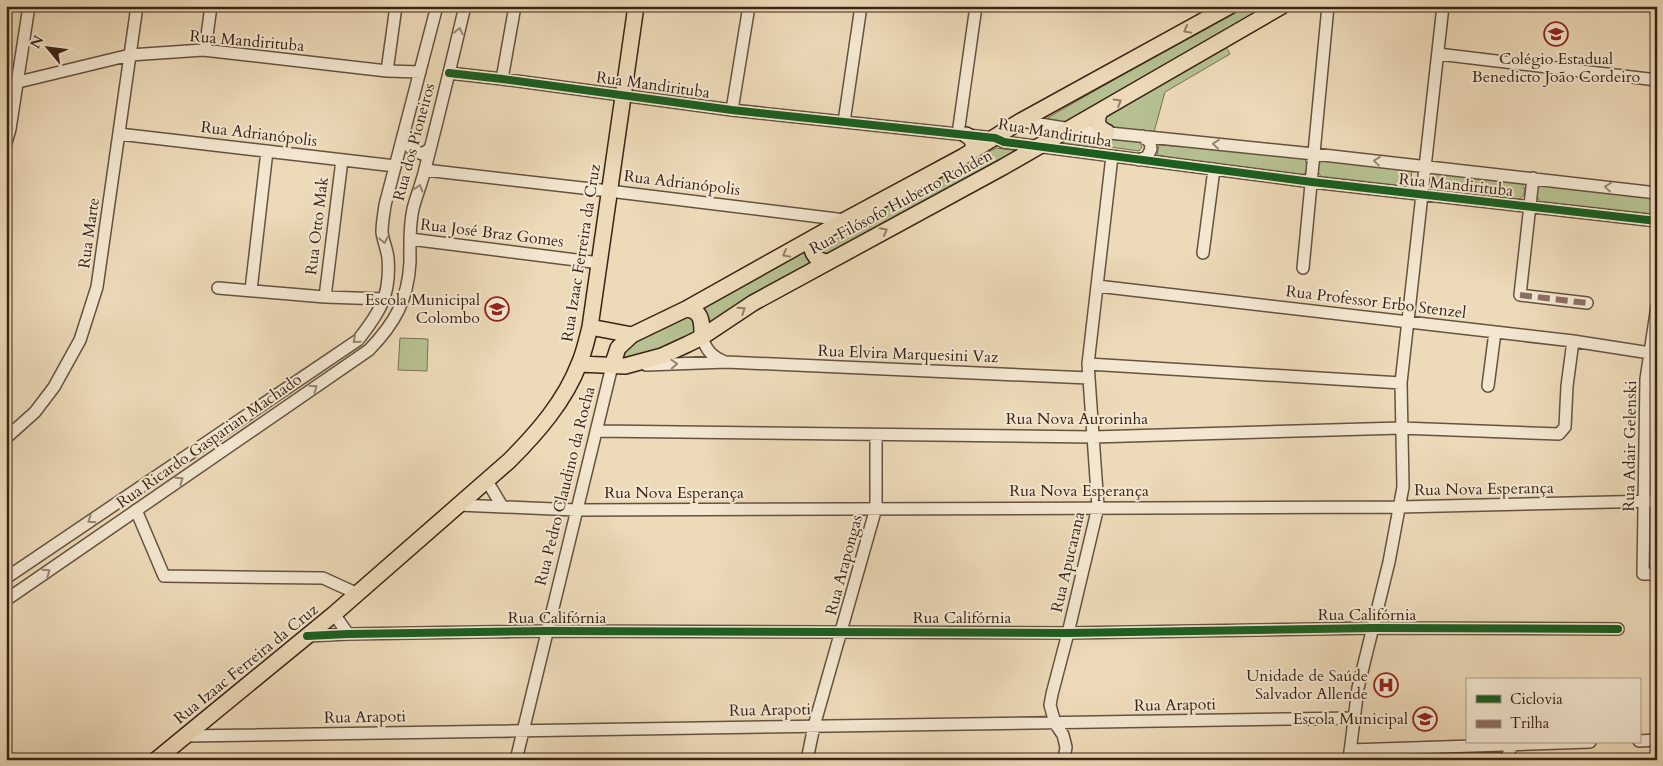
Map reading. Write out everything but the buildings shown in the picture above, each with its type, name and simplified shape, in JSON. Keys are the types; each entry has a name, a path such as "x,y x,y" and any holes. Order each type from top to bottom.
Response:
{"main road":[{"name":"Rua Izaac Ferreira da Cruz","path":"156,760 358,594 510,461 549,416 565,391 579,364 590,327 636,6"},
{"name":"Rua Filósofo Huberto Rohden","path":"632,335 686,309 1230,6"},
{"name":"Rua Filósofo Huberto Rohden","path":"579,364 619,366 662,356 702,337 753,303 1071,129 1282,6"},
{"path":"1100,112 1098,124 1101,129 1107,132"},
{"path":"962,134 970,137 973,142 970,152"},
{"path":"817,236 812,245 813,254 820,260 828,262"},
{"path":"686,309 700,315 702,320 702,337"},
{"path":"590,327 632,335"},
{"path":"619,366 614,356 618,348 632,335"}],"street":[{"path":"6,143 10,129 12,84 29,6"},
{"name":"Rua Marte","path":"6,438 35,412 54,387 80,340 97,287 138,6"},
{"path":"206,50 211,6"},
{"path":"387,71 396,6"},
{"name":"Rua dos Pioneiros","path":"388,284 388,256 382,232 385,204 437,6"},
{"name":"Rua dos Pioneiros","path":"406,288 410,265 412,210 425,170 465,6"},
{"path":"502,79 515,6"},
{"path":"732,110 749,6"},
{"path":"844,122 862,6"},
{"path":"962,134 976,6"},
{"path":"1304,268 1328,6"},
{"path":"1443,6 1400,383 1403,487 1389,562 1358,688 1350,755 1538,744"},
{"name":"Rua Mandirituba","path":"12,84 130,56 206,50 387,71 420,72"},
{"path":"1438,54 1657,80"},
{"name":"Rua Mandirituba","path":"449,73 732,110 995,138 1004,142 1038,147 1312,182 1657,222"},
{"name":"Rua Mandirituba","path":"1021,121 1071,129 1314,154 1657,193"},
{"name":"Rua Adrianópolis","path":"119,134 395,166"},
{"path":"403,135 408,146 413,150 422,154 430,149"},
{"path":"1139,160 1147,157 1151,149 1150,142 1142,136"},
{"path":"251,290 267,151"},
{"name":"Rua Apucarana","path":"1064,760 1066,747 1063,735 1056,723 1050,705 1098,507 1088,364 1112,156"},
{"name":"Rua Otto Mak","path":"324,297 342,160"},
{"path":"1203,253 1214,169"},
{"name":"Rua Adrianópolis","path":"425,170 845,220"},
{"path":"1533,178 1520,295 1587,302"},
{"path":"816,216 820,224 817,236"},
{"name":"Rua José Braz Gomes","path":"410,239 600,264"},
{"name":"Rua Ricardo Gasparian Machado","path":"6,578 358,340 375,318 384,300 388,284"},
{"name":"Rua Professor Erbo Stenzel","path":"1097,286 1573,341 1650,353"},
{"path":"218,288 384,300"},
{"name":"Rua Ricardo Gasparian Machado","path":"6,600 369,350 386,333 398,314 406,288"},
{"name":"Rua Adair Gelenski","path":"1657,306 1646,380 1651,502 1643,574 1657,574"},
{"path":"1488,386 1495,332"},
{"path":"702,337 714,358 726,362"},
{"name":"Rua Nova Aurorinha","path":"596,431 1093,437 1402,428 1559,434 1565,428 1567,386 1573,341"},
{"name":"Rua Elvira Marquesini Vaz","path":"619,366 726,362 1089,378"},
{"path":"1088,364 1400,383"},
{"name":"Rua Pedro Claudino da Rocha","path":"516,760 596,431 619,366"},
{"name":"Rua Arapongas","path":"807,760 814,726 876,508 876,435"},
{"path":"487,481 502,506"},
{"name":"Rua Nova Esperança","path":"459,505 576,510 1399,507 1651,502"},
{"name":"Rua Izaac Ferreira da Cruz","path":"136,510 164,576 323,578 358,594"},
{"path":"334,614 348,634"},
{"name":"Rua Califórnia","path":"307,636 546,631 1068,632 1374,628 1618,629"},
{"name":"Rua Arapoti","path":"186,736 1354,718"},
{"path":"1640,741 1657,740"},
{"path":"1506,760 1512,745"}],"green space":[{"path":"1242,6 1269,6 1066,125 1044,120"},
{"path":"1226,47 1230,54 1165,92 1154,132 1109,127 1103,119"},
{"path":"1073,136 1140,142 1142,147 1139,151 1103,146 1098,149 1057,144"},
{"path":"1159,145 1257,152 1305,158 1307,167 1305,173 1300,176 1214,166 1157,155"},
{"path":"996,148 1020,151 823,258 819,248 851,232 853,225"},
{"path":"1324,160 1412,170 1410,188 1322,178 1318,172 1318,166"},
{"path":"1436,172 1520,182 1525,192 1518,200 1433,191"},
{"path":"1541,185 1657,197 1657,216 1541,203 1536,196 1537,190"},
{"path":"807,249 813,263 713,326 701,308"},
{"path":"683,316 689,316 696,323 695,334 649,352 620,358 619,348"},
{"path":"400,338 428,339 427,371 398,370"}],"marked path":[{"path":"1520,295 1587,303"}],"cycle path":[{"path":"449,73 732,110 995,138 1004,142 1312,182 1657,221"},
{"path":"307,636 546,631 1068,633 1374,628 1618,629"}],"place":[{"name":"Colégio Estadual Benedicto João Cordeiro","path":"1556,34"},
{"name":"Escola Municipal Colombo","path":"497,309"},
{"name":"Unidade de Saúde Salvador Allende","path":"1386,685"},
{"name":"Escola Municipal","path":"1425,719"}]}
